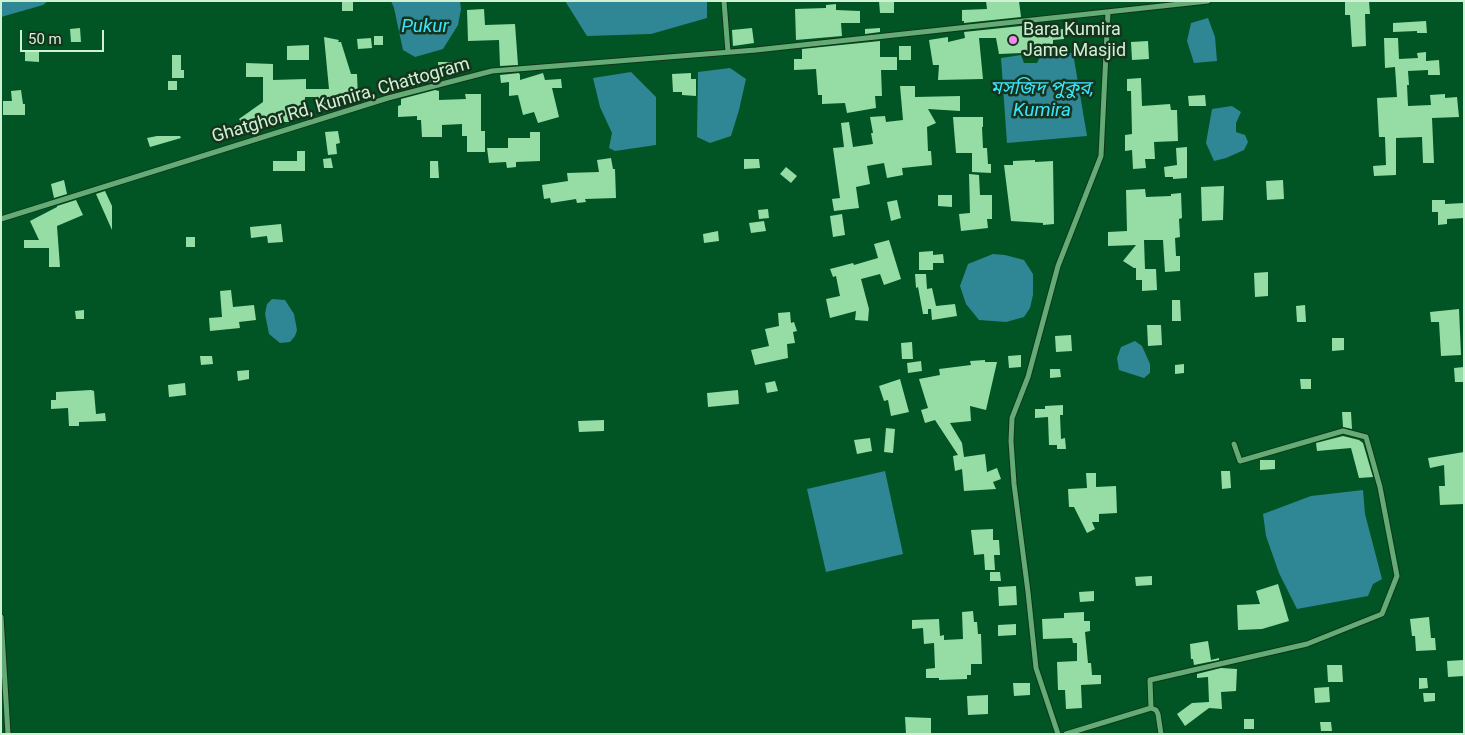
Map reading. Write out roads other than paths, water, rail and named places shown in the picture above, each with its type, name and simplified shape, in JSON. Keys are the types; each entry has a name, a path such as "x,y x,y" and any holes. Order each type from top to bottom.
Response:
{"street":[{"path":"724,1 728,52"},
{"name":"Ghatghor Rd, Kumira, Chattogram","path":"1,219 388,98 492,71 728,52 1208,1"},
{"path":"1058,734 1036,668 1014,484 1011,441 1012,418 1028,377 1058,266 1101,156 1108,12"},
{"path":"1152,708 1150,680 1307,644 1382,614 1397,576 1380,487 1366,437 1343,431 1240,461 1234,444"},
{"path":"1,617 8,734"},
{"path":"1066,734 1152,708"},
{"path":"1152,708 1158,714 1161,734"}],"water":[{"path":"1,1 48,1 43,5 1,17"},
{"name":"Pukur","path":"391,1 460,1 461,9 458,25 443,49 415,57 403,50"},
{"path":"565,1 707,1 707,18 651,34 587,36"},
{"path":"1208,18 1215,37 1217,61 1194,63 1187,41 1191,23"},
{"name":"মসজিদ পুকুর, Kumira","path":"1073,53 1087,136 1007,143 1001,58 1021,55 1024,63 1037,63 1041,55"},
{"path":"730,68 746,79 739,110 731,136 710,143 697,137 698,72"},
{"path":"631,72 656,97 656,145 615,151 609,148 612,133 600,107 593,78"},
{"path":"1232,106 1241,112 1236,123 1236,132 1245,135 1248,142 1244,150 1214,161 1206,143 1212,109"},
{"path":"993,254 1024,260 1033,274 1033,295 1030,308 1024,317 1006,322 979,320 966,304 960,286 968,264"},
{"path":"272,299 285,300 294,314 297,330 290,342 280,343 269,334 265,314 267,304"},
{"path":"1135,341 1142,346 1150,364 1150,373 1144,378 1119,370 1117,358 1121,347"},
{"path":"885,471 903,554 826,572 807,489"},
{"path":"1363,490 1365,514 1382,579 1373,584 1368,596 1297,609 1279,573 1266,536 1263,514 1311,496"}],"place":[{"name":"Bara Kumira Jame Masjid","path":"1013,40"}]}
